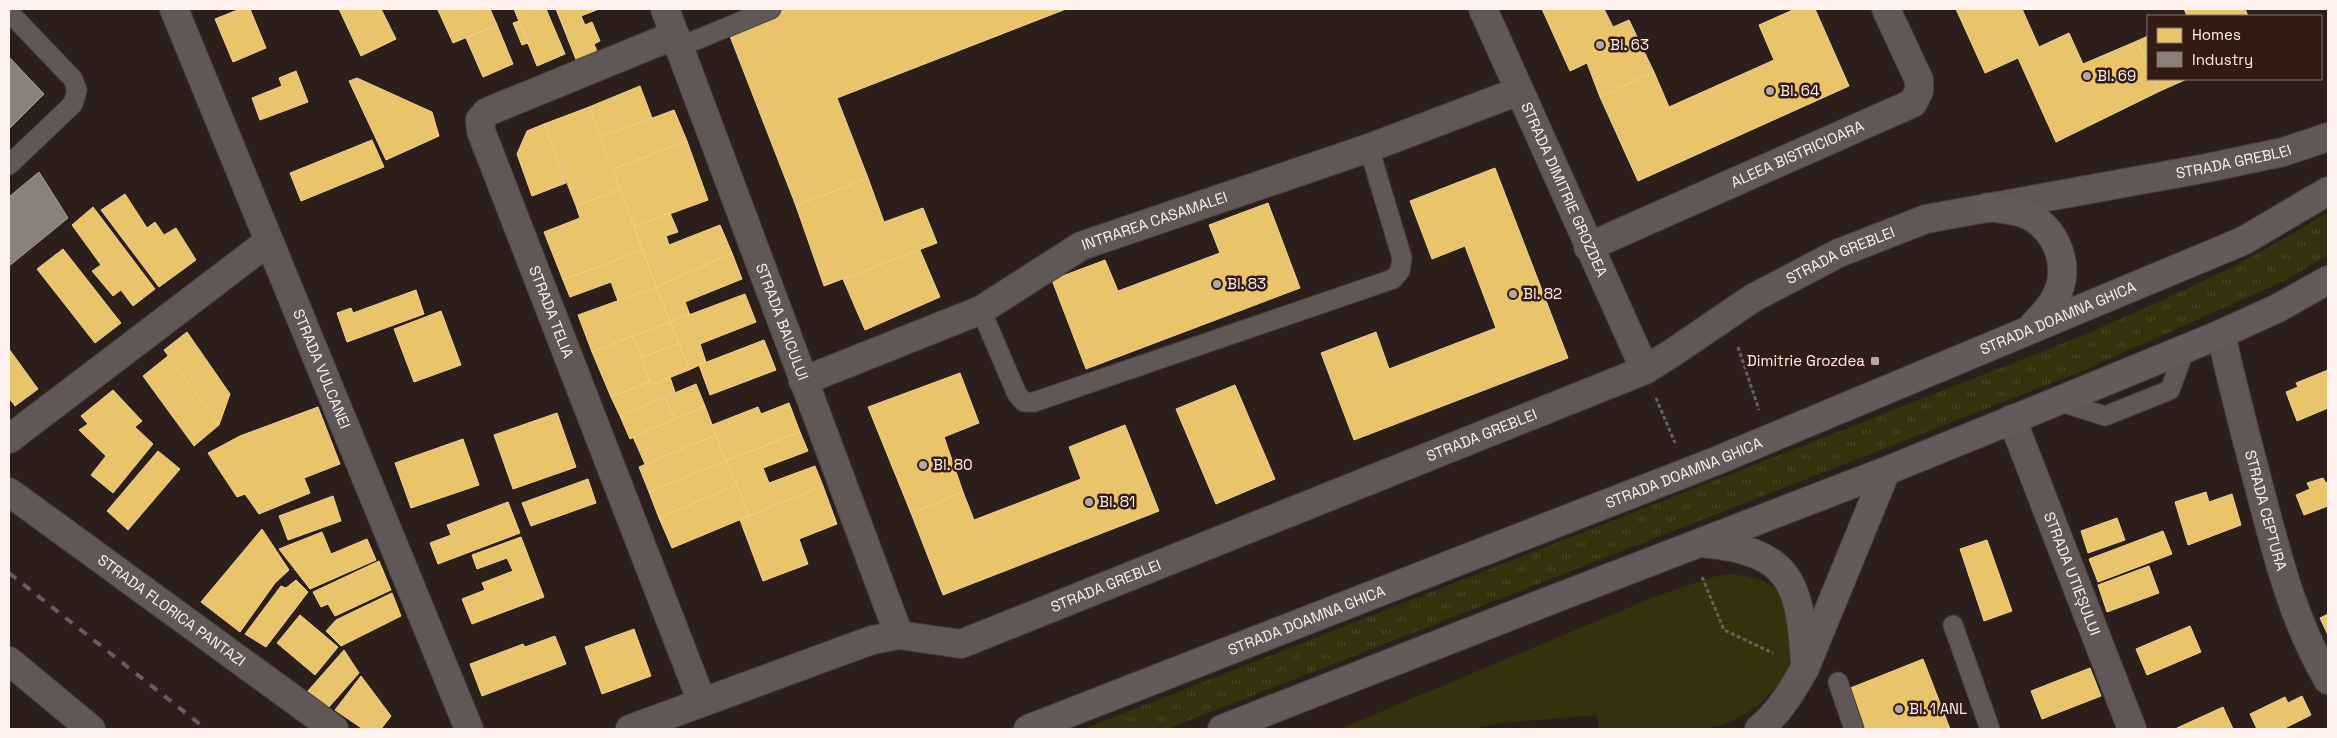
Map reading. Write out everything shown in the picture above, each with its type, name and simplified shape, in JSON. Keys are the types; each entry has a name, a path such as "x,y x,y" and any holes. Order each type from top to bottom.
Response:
{"main road":[{"name":"STRADA DOAMNA GHICA","path":"1028,729 1769,439 2243,242 2328,191"},
{"path":"1988,207 2028,215 2045,227 2057,243 2062,262 2062,282 2054,300 2030,330"},
{"path":"1222,729 1886,471 2058,402 2221,334 2278,308 2328,280"},
{"path":"1805,668 1886,471"},
{"path":"1694,544 1747,550 1767,559 1781,571 1792,587 1799,606 1805,668"}],"street":[{"name":"STRADA VULCANEI","path":"174,9 469,729"},
{"name":"STRADA BAICULUI","path":"665,9 899,635"},
{"name":"STRADA DIMITRIE GROZDEA","path":"1483,9 1588,247 1645,370"},
{"name":"ALEEA BISTRICIOARA","path":"1588,247 1913,102 1919,91 1919,80 1886,9"},
{"name":"STRADA TELIA","path":"677,41 487,112 480,120 481,131 702,702"},
{"name":"INTRAREA CASAMALEI","path":"803,381 981,310 1081,246 1369,148 1519,90"},
{"name":"STRADA GREBLEI","path":"630,729 872,640 899,635 961,644 1645,370 1752,298 1838,253 1926,219 2207,168 2283,152 2328,137"},
{"path":"9,439 268,242"},
{"name":"STRADA CEPTURA","path":"2221,334 2232,385 2284,580 2297,618 2328,680"},
{"name":"STRADA UTIEȘULUI","path":"2012,419 2132,729"},
{"name":"STRADA FLORICA PANTAZI","path":"9,492 334,729"},
{"path":"9,661 91,729"},
{"path":"1758,729 1770,720 1788,697 1805,668"}],"lane":[{"path":"677,41 771,9"},
{"path":"9,12 73,79 78,90 73,104 9,165"},
{"path":"981,310 1017,394 1024,402 1034,402 1394,279 1400,271 1402,258 1369,148"},
{"path":"1953,625 1990,729"},
{"path":"1838,682 1854,729"}],"path":[{"path":"1727,316 1769,439"},
{"path":"1645,370 1687,472"},
{"path":"1694,544 1724,630 1805,668"}],"green space":[{"path":"2328,212 2328,255 2282,282 2082,371 1167,729 1084,729 2079,337 2175,295 2237,264"},
{"path":"1729,574 1762,581 1773,587 1780,594 1787,610 1793,647 1785,672 1770,694 1748,712 1725,724 1696,729 1663,731 1599,729 1597,715 1500,723 1471,729 1340,729 1654,597 1713,577"}],"building: Homes":[{"path":"240,9 250,9 266,48 233,62 215,19"},
{"path":"339,9 381,9 396,39 361,56"},
{"path":"490,9 497,25 453,43 438,10"},
{"path":"514,9 546,9 565,54 537,66"},
{"path":"556,9 599,9 581,16 585,25 592,22 600,41 594,44 598,54 577,62"},
{"path":"786,9 1066,9 837,98 868,178 796,206 728,31"},
{"name":"Bl. 63","path":"1542,9 1604,9 1613,27 1629,20 1654,72 1600,97 1587,63 1570,71"},
{"name":"Bl. 64","path":"1795,9 1815,9 1849,86 1638,181 1600,97 1654,72 1669,107 1774,60 1759,25"},
{"name":"Bl. 69","path":"1956,9 2022,9 2039,47 2069,33 2083,64 2137,41 2147,64 2147,80 2154,80 2160,91 2056,142 2018,58 1985,73"},
{"path":"2184,9 2245,9 2248,15 2187,15"},
{"path":"519,21 528,43 522,45 513,23"},
{"path":"497,25 513,64 483,77 466,38"},
{"path":"2147,36 2147,64 2137,41"},
{"path":"296,71 308,102 260,120 252,98 282,86 279,78"},
{"path":"357,78 432,112 439,136 386,160 349,81"},
{"path":"2154,80 2185,80 2160,91"},
{"path":"640,86 652,118 601,137 589,107"},
{"path":"589,107 620,189 576,206 544,124"},
{"path":"674,110 687,141 613,169 601,137"},
{"path":"544,124 566,183 532,196 517,154 527,131"},
{"path":"372,140 384,167 301,201 290,173"},
{"path":"687,141 708,200 634,227 613,169"},
{"name":"Bl. 82","path":"1495,168 1568,358 1354,440 1321,353 1376,332 1389,369 1496,328 1465,246 1432,259 1410,201"},
{"path":"868,178 884,222 923,208 937,243 824,286 796,206"},
{"path":"620,189 643,250 563,280 544,232 580,218 576,206"},
{"path":"125,194 147,228 155,222 164,235 176,228 196,260 159,287 101,210"},
{"name":"Bl. 83","path":"1268,203 1300,288 1086,369 1052,280 1105,260 1118,291 1220,253 1209,225"},
{"path":"93,207 155,289 133,306 121,290 113,296 92,271 101,265 72,225"},
{"path":"670,213 678,232 666,236 669,245 720,225 732,253 656,287 634,227"},
{"path":"63,249 121,323 95,343 37,269"},
{"path":"643,250 656,287 618,301 611,282 570,297 563,280"},
{"path":"920,250 940,297 865,330 843,279"},
{"path":"732,253 742,279 685,302 690,315 670,322 656,287"},
{"path":"656,287 670,322 592,352 578,315"},
{"path":"416,290 424,314 347,342 337,313 351,308 353,313"},
{"path":"745,294 756,322 700,344 706,362 689,370 670,322"},
{"path":"441,311 461,365 414,382 394,329"},
{"path":"670,322 679,343 641,358 633,336"},
{"path":"187,332 230,394 219,425 164,350"},
{"path":"633,336 651,381 611,397 592,352"},
{"path":"764,340 776,370 710,395 699,365"},
{"path":"679,343 689,370 651,385 641,358"},
{"path":"9,349 38,389 15,406 9,398"},
{"path":"168,356 219,425 194,446 143,376"},
{"path":"2328,370 2328,408 2297,421 2286,392 2298,387 2296,383"},
{"name":"Bl. 80","path":"960,373 979,423 944,437 963,492 911,513 868,407"},
{"path":"670,377 675,392 620,416 611,397 651,381 651,385"},
{"path":"696,384 705,406 675,419 665,397"},
{"path":"1235,385 1275,479 1216,504 1176,409"},
{"path":"113,390 142,421 135,427 153,444 113,493 91,475 106,456 79,430 88,424 81,416"},
{"path":"665,397 675,419 630,439 620,416"},
{"path":"789,403 800,432 726,461 712,425 758,407 761,414"},
{"path":"705,406 716,435 645,464 633,437"},
{"path":"318,407 340,464 304,478 310,493 259,514 245,494 237,497 208,453 240,436"},
{"path":"557,413 576,467 513,489 494,435"},
{"name":"Bl. 81","path":"1125,425 1159,511 943,595 911,513 963,492 974,520 1081,479 1069,447"},
{"path":"800,432 808,451 763,468 769,483 815,466 823,486 749,516 726,461"},
{"path":"716,435 726,461 649,492 639,467"},
{"path":"463,439 479,485 411,508 395,463"},
{"path":"158,451 180,469 128,530 107,511"},
{"path":"726,461 737,485 659,518 649,492"},
{"path":"2323,478 2326,483 2328,482 2328,506 2304,515 2296,495 2310,489 2307,483"},
{"path":"588,479 596,503 531,526 522,503"},
{"path":"737,485 749,516 672,548 659,518"},
{"path":"823,486 837,524 799,539 808,564 763,581 740,520"},
{"path":"2206,492 2209,502 2232,494 2241,525 2188,545 2175,502"},
{"path":"333,496 341,521 288,540 279,516"},
{"path":"508,502 520,533 438,564 430,543 451,535 447,525"},
{"path":"2117,518 2125,540 2088,553 2081,531"},
{"path":"262,529 289,570 275,583 240,632 201,602"},
{"path":"2163,531 2172,554 2098,582 2089,559"},
{"path":"322,532 331,554 367,539 376,560 310,589 279,549"},
{"path":"521,537 544,597 472,624 462,599 485,590 482,583 513,571 507,558 477,569 472,555"},
{"path":"1987,540 2012,611 1984,621 1960,549"},
{"path":"379,561 391,590 335,616 328,604 321,607 313,592"},
{"path":"2149,566 2159,593 2107,612 2098,585"},
{"path":"296,580 308,592 266,647 245,634 281,586 286,588"},
{"path":"392,593 401,616 341,646 326,631 336,620"},
{"path":"2328,614 2328,635 2320,618"},
{"path":"300,615 338,647 315,675 277,643"},
{"path":"2190,626 2201,652 2147,675 2136,649"},
{"path":"634,629 651,676 602,694 585,647"},
{"path":"555,636 566,664 482,696 470,664 523,644 525,647"},
{"path":"344,650 359,673 328,708 307,692"},
{"name":"Bl. 1 ANL","path":"1923,659 1950,729 1863,729 1848,689"},
{"path":"2090,668 2101,696 2042,719 2031,691"},
{"path":"361,676 391,716 381,729 363,729 335,710"},
{"path":"2302,696 2311,715 2283,729 2257,729 2250,714 2285,697 2288,703"},
{"path":"2223,707 2233,729 2177,729 2177,728"}],"building: Industry":[{"path":"9,57 44,94 9,129"},
{"path":"39,172 68,218 9,266 9,197"}],"railway":[{"path":"9,573 206,729"}],"place":[{"name":"Bl. 63","path":"1600,45"},
{"name":"Bl. 69","path":"2087,76"},
{"name":"Bl. 64","path":"1770,91"},
{"name":"Bl. 83","path":"1217,284"},
{"name":"Bl. 82","path":"1513,294"},
{"name":"Dimitrie Grozdea","path":"1875,361"},
{"name":"Bl. 80","path":"923,465"},
{"name":"Bl. 81","path":"1089,502"},
{"name":"Bl. 1 ANL","path":"1899,709"}]}
